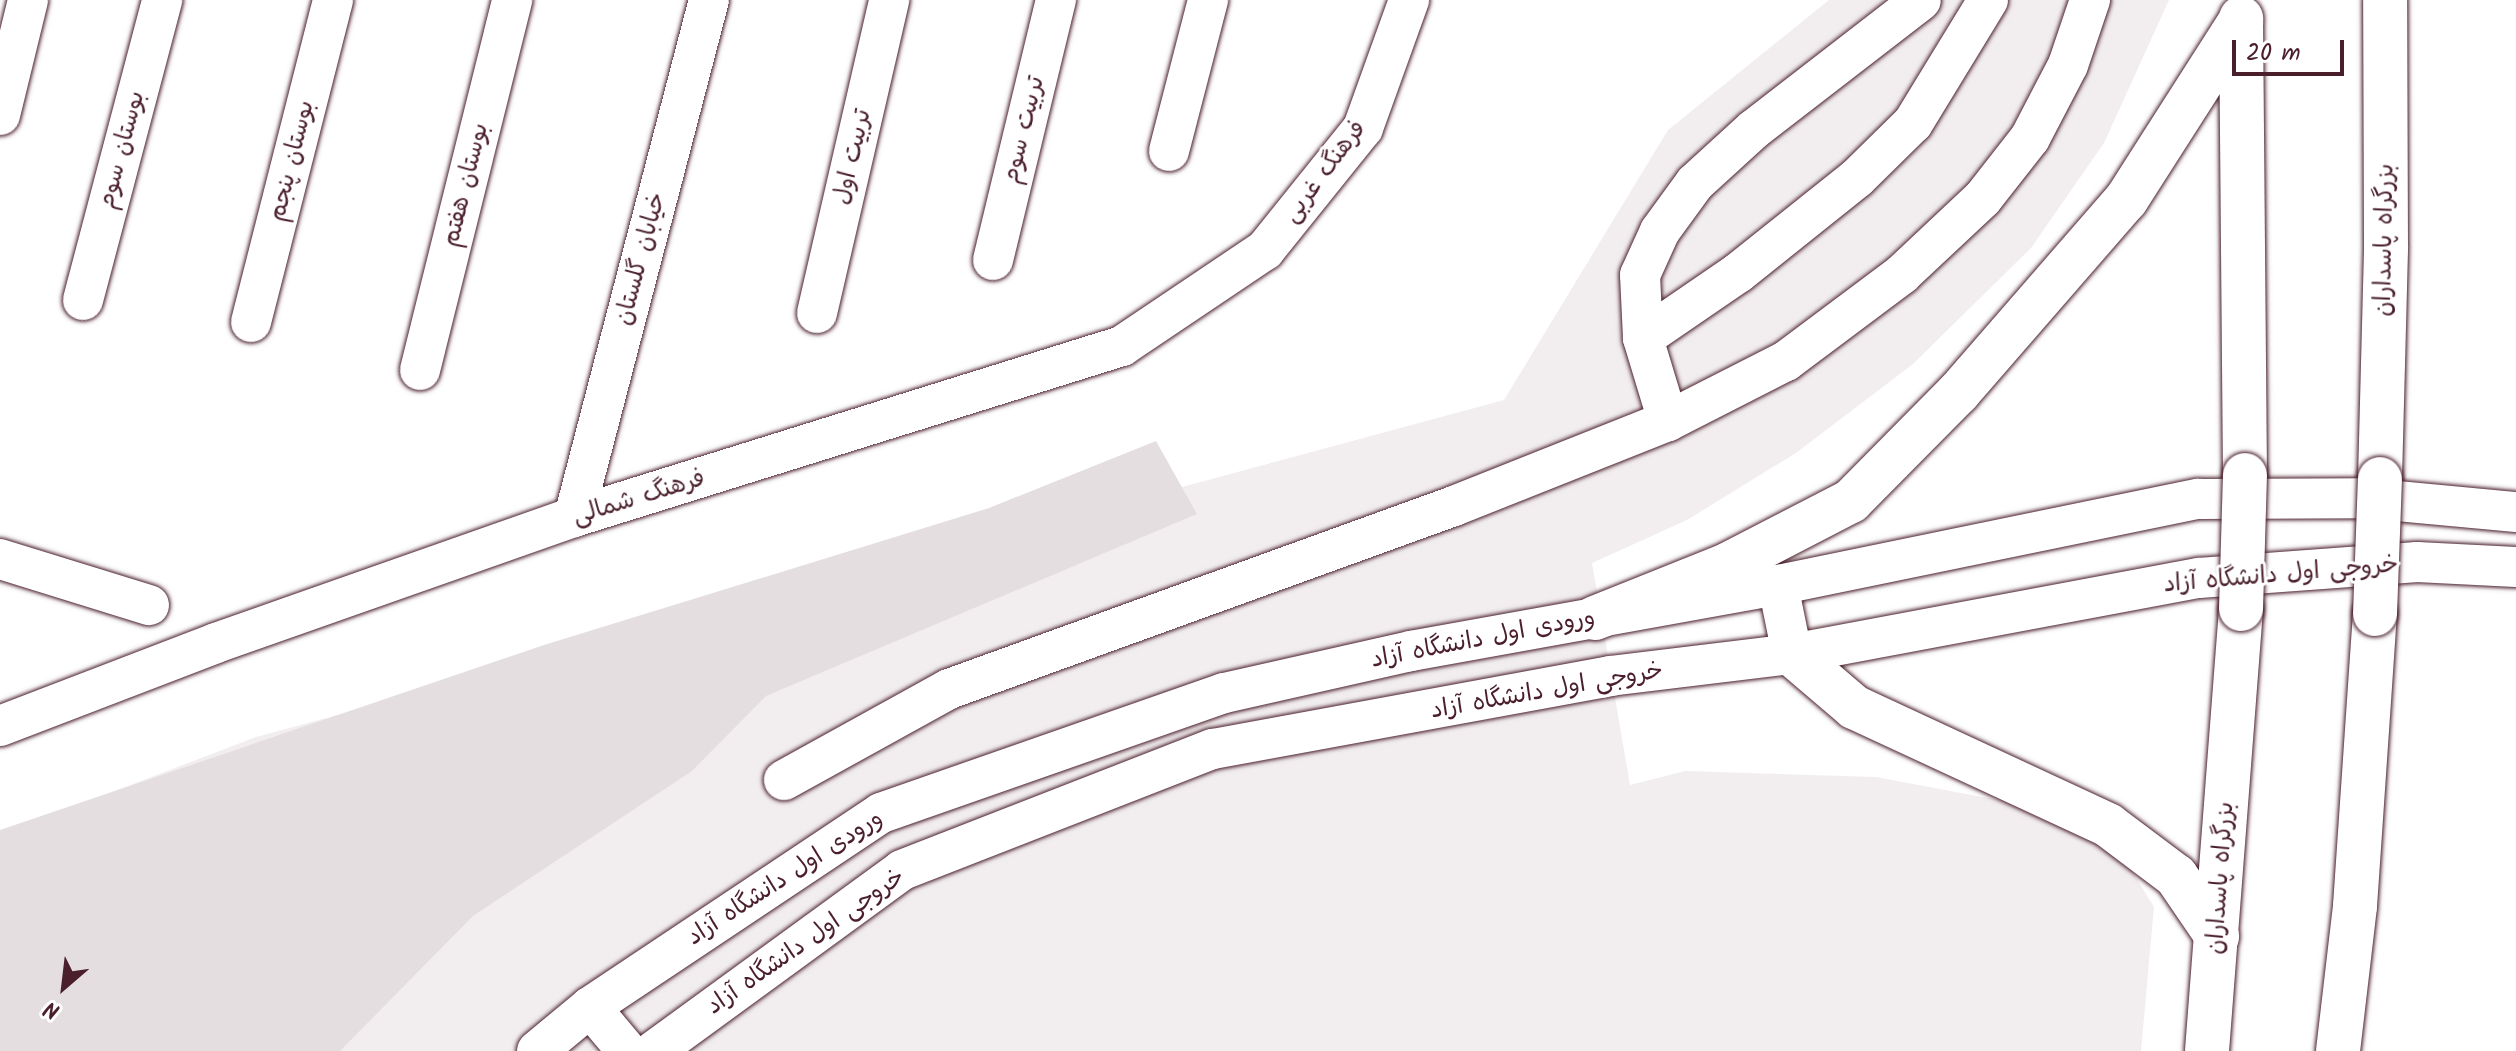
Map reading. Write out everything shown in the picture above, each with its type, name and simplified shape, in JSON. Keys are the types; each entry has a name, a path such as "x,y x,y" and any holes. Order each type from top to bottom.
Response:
{"highway":[{"name":"بزرگراه پاسداران","path":"2338,1051 2355,906 2375,614 2386,246 2385,0"},
{"name":"بزرگراه پاسداران","path":"2207,1051 2241,609 2245,475 2241,10"},
{"path":"1595,618 1729,564 1851,501 1958,393 2126,200 2241,10"},
{"path":"1792,654 1854,707 2108,825 2176,876 2217,936"}],"street":[{"path":"0,115 28,0"},
{"name":"بوستان سوم","path":"83,300 162,0"},
{"name":"بوستان پنجم","path":"251,322 333,0"},
{"name":"بوستان هفتم","path":"420,370 512,0"},
{"name":"خیابان گلستان","path":"574,517 709,0"},
{"name":"تربیت اول","path":"817,313 889,0"},
{"name":"تربیت سوم","path":"993,260 1056,0"},
{"path":"1169,151 1208,0"},
{"name":"فرهنگ غربی","path":"1265,250 1363,128 1409,0"},
{"path":"1668,421 1643,338 1640,275 1660,231 1695,183 1753,130 1921,0"},
{"path":"1643,338 1738,273 1857,178 1913,123 1988,0"},
{"path":"784,780 949,689 1454,506 1668,421 1786,361 1901,275 1983,198 2030,138 2068,65 2090,0"},
{"name":"فرهنگ شمالی","path":"0,726 216,643 574,517 1122,346 1265,250"},
{"name":"ورودی اول دانشگاه آزاد","path":"537,1051 590,1007 881,813 1224,693 1411,651 1778,585 2198,499 2365,498 2516,512"},
{"path":"0,559 149,605"},
{"name":"خروجی اول دانشگاه آزاد","path":"654,1051 902,870 1213,749 1429,713 1610,676 1792,654 2199,578 2417,562 2516,567"},
{"path":"1778,585 1792,654"},
{"path":"1595,618 1610,676"},
{"path":"1411,651 1429,713"},
{"path":"590,1007 627,1051"}],"shaded area":[{"path":"1829,0 2169,0 2104,143 2031,248 1913,364 1796,453 1687,520 1592,563 1630,785 1685,771 1876,777 2040,808 2119,850 2154,907 2141,1051 0,1051 0,835 256,737 1504,400 1668,130"},
{"path":"1156,441 1197,514 766,696 692,771 473,916 340,1051 0,1051 0,830 544,645 989,508"}]}
